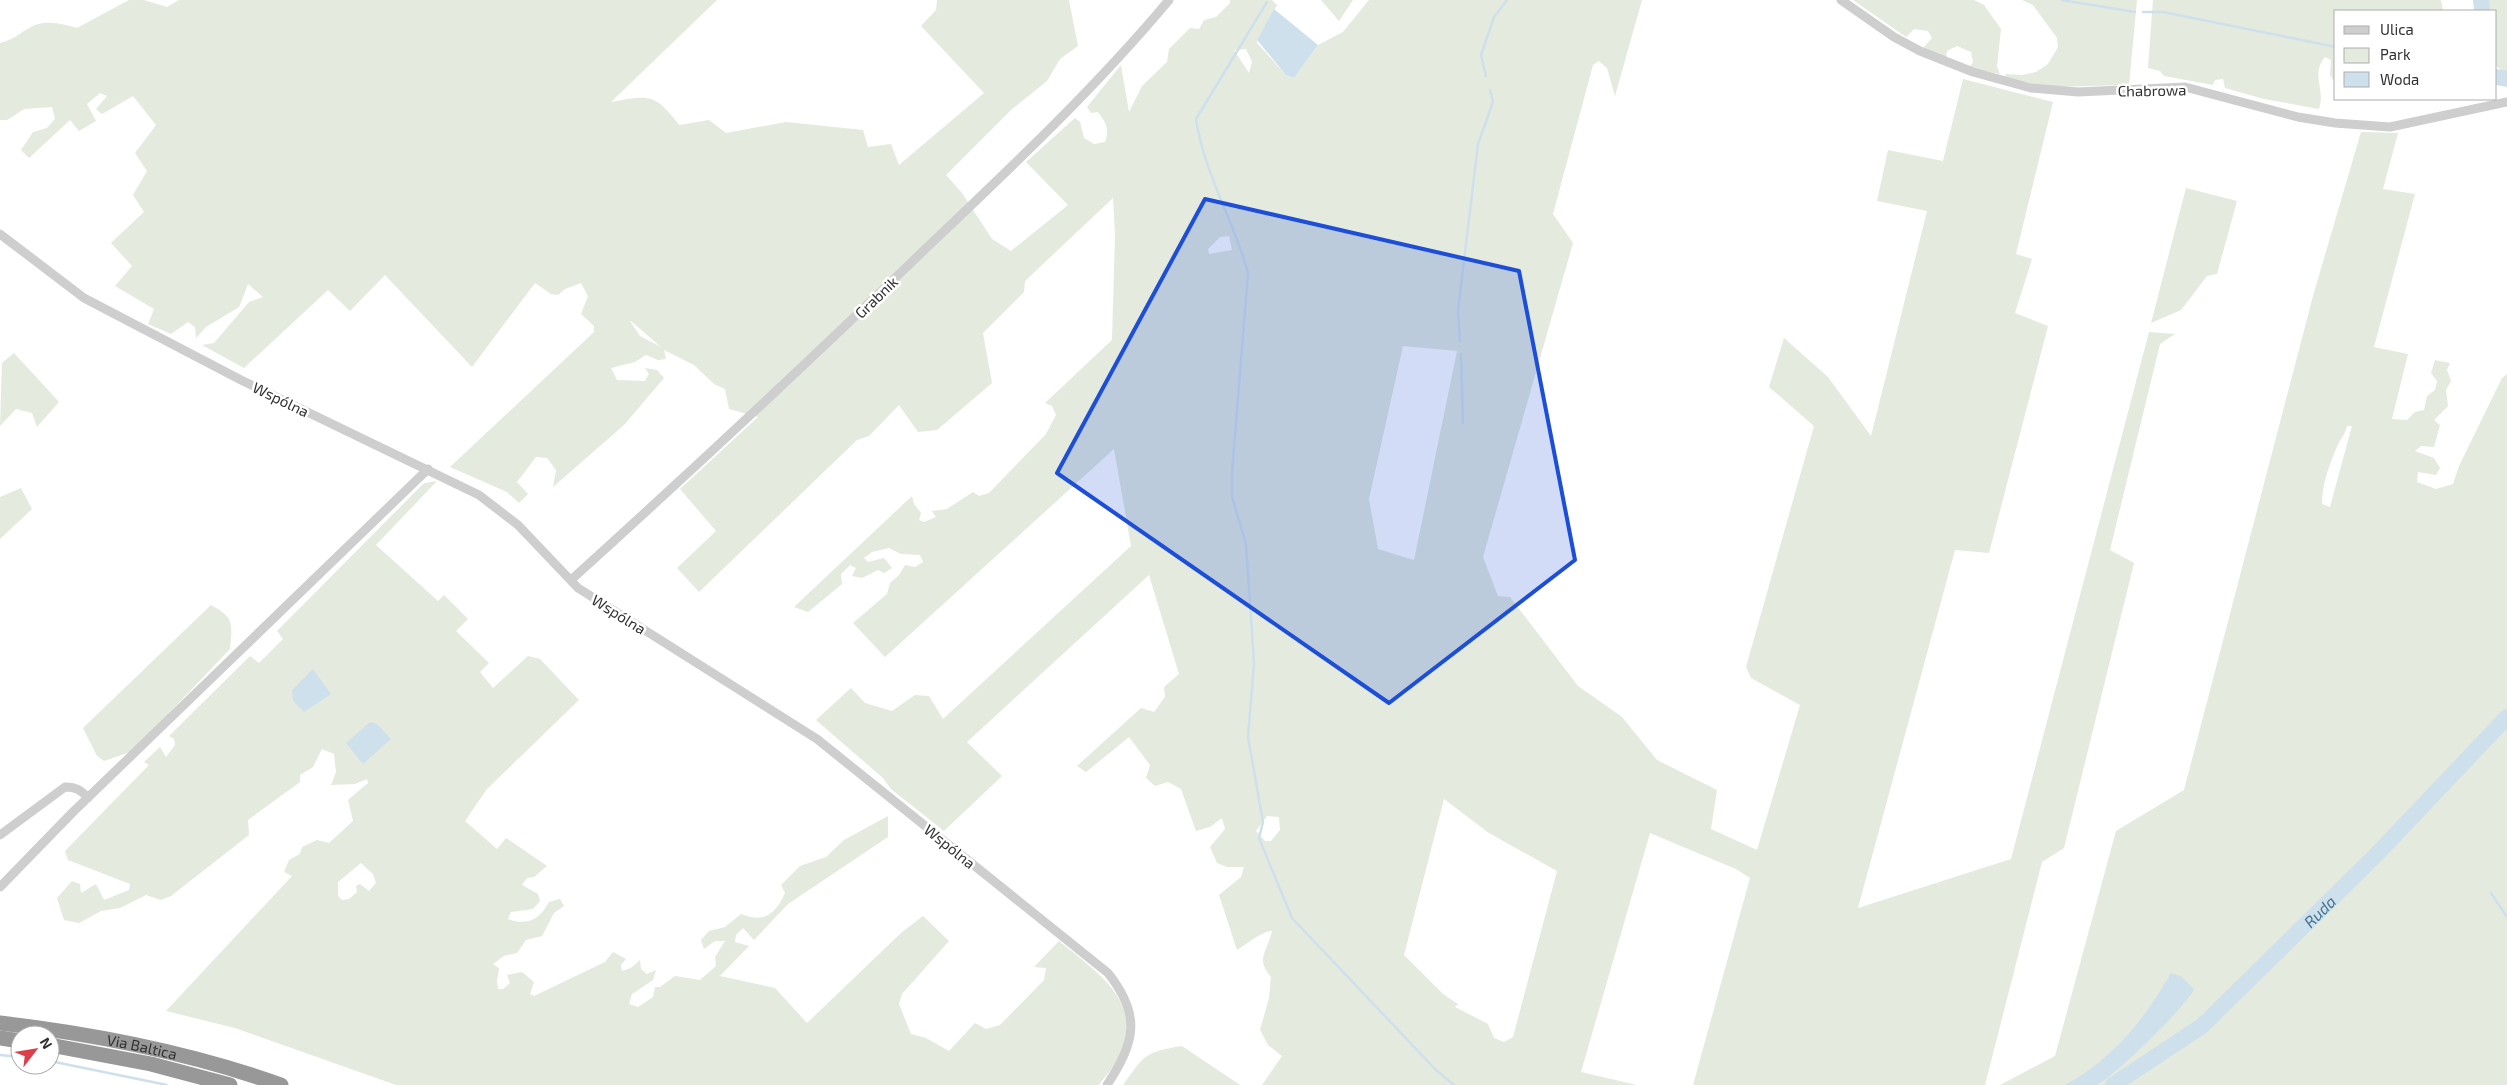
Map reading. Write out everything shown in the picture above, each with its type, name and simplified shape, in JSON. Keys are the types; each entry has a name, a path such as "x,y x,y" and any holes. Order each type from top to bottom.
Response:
{"highway":[{"name":"Via Baltica","path":"0,1023 64,1032 139,1046 201,1061 281,1085"},
{"name":"Via Baltica","path":"60,1047 143,1062 230,1085"}],"street":[{"name":"Grabnik","path":"571,580 757,411 1034,146 1121,56 1169,0"},
{"name":"Chabrowa","path":"1841,0 1920,51 1973,72 2031,88 2078,92 2185,87 2298,117 2335,124 2390,127 2507,102"},
{"name":"Wspólna","path":"0,234 84,298 241,380 479,495 518,525 578,588 817,740 1108,974 1123,993 1130,1014 1130,1035 1124,1060 1107,1085"},
{"path":"0,887 88,798 428,469"},
{"path":"0,835 65,787 74,787 83,791 88,798"}],"highlighted area":[{"path":"1205,199 1519,271 1575,560 1389,703 1057,473"}],"green space":[{"path":"129,0 144,0 167,7 179,0 717,0 611,102 634,98 650,99 664,107 679,125 709,120 726,133 786,122 863,130 868,147 891,144 899,165 984,93 921,26 936,10 937,0 1069,0 1078,46 1060,59 1047,81 1011,110 946,175 962,193 992,239 1011,251 1068,205 1026,162 1075,118 1080,122 1084,138 1094,144 1105,142 1107,130 1105,123 1098,112 1091,113 1087,107 1121,65 1129,112 1142,86 1167,62 1169,49 1190,28 1199,29 1204,20 1216,17 1230,3 1230,0 1272,0 1277,5 1257,43 1286,75 1294,78 1318,45 1343,32 1369,0 1642,0 1615,96 1607,68 1599,61 1593,65 1553,214 1573,243 1483,557 1498,596 1510,597 1578,686 1622,717 1657,760 1717,790 1711,829 1757,850 1800,705 1751,678 1746,667 1814,426 1769,387 1784,338 1828,377 1871,436 1927,211 1877,201 1888,150 1943,161 1963,79 2053,102 2016,254 2032,259 2015,313 2048,326 1989,553 1955,550 1858,908 2011,859 2149,332 2175,334 2160,344 2110,550 2134,563 2064,848 2042,862 1985,1085 1693,1085 1750,878 1736,869 1650,833 1581,1072 1637,1085 1262,1085 1282,1056 1268,1045 1260,1030 1269,998 1271,977 1266,970 1263,960 1272,931 1259,935 1237,950 1219,895 1241,877 1244,867 1227,867 1217,863 1210,847 1225,829 1222,818 1210,827 1196,831 1181,789 1168,782 1155,786 1146,778 1150,765 1129,737 1086,772 1077,766 1141,708 1154,712 1165,697 1164,687 1179,674 1149,575 967,742 1002,776 944,831 891,789 883,778 816,720 851,688 865,703 892,711 915,695 929,696 943,719 1131,546 1114,449 885,657 853,623 887,594 890,583 899,575 905,565 915,567 923,562 920,555 901,554 889,548 872,552 864,558 868,562 884,558 892,568 884,573 878,570 862,578 852,576 856,568 850,565 841,574 842,584 808,612 794,607 912,496 914,504 921,513 919,520 924,522 936,517 932,511 947,509 973,492 979,496 989,493 1046,434 1056,415 1052,406 1045,403 1112,340 1115,235 1113,198 1025,281 1024,292 983,333 992,383 937,430 918,432 899,405 869,436 857,440 699,592 677,568 716,531 680,489 758,417 729,409 725,389 714,384 694,365 664,350 666,359 658,360 646,355 635,362 611,368 617,380 645,381 649,374 645,368 657,370 664,378 624,425 553,487 556,470 547,458 536,457 517,482 528,494 519,503 507,492 450,467 594,332 594,326 581,314 588,296 581,283 565,289 558,295 551,294 535,283 472,367 385,275 350,311 328,290 244,368 202,345 214,343 249,302 263,297 248,284 239,307 206,327 196,338 195,327 188,322 171,334 148,324 154,309 115,286 132,266 111,243 144,212 133,195 147,171 135,153 156,125 133,96 102,114 96,109 107,96 100,93 87,104 96,121 79,131 70,120 29,158 21,150 33,132 47,128 55,119 52,107 24,109 7,120 0,120 0,43 42,23 60,24 77,28","holes":["1246,49 1252,62 1249,73 1234,50","1229,236 1232,250 1209,254 1208,249 1220,237","630,321 631,321 661,347 640,336","1403,346 1457,351 1414,560 1378,549 1369,499","1444,799 1489,833 1557,871 1513,1037 1504,1042 1494,1038 1488,1024 1455,1007 1458,1004 1443,994 1404,955","1267,816 1279,817 1280,830 1271,841 1265,841 1256,831"]},
{"path":"1321,0 1353,0 1339,21"},
{"path":"1853,0 1974,0 1984,5 2001,29 1997,67 2000,74 1969,68 1973,62 1971,52 1957,46 1947,51 1946,58 1923,48 1932,38 1928,31 1914,29 1906,37"},
{"path":"2022,0 2137,0 2129,85 2050,87 2004,78 2006,74 2022,75 2036,72 2048,64 2058,47 2057,38 2033,5"},
{"path":"2153,0 2441,0 2443,10 2334,10 2334,82 2330,75 2331,60 2325,57 2318,76 2321,95 2319,109 2264,99 2225,88 2223,79 2215,80 2213,85 2164,76 2160,71 2148,68"},
{"path":"2478,0 2507,0 2507,75 2497,67 2497,10 2479,10"},
{"path":"2361,132 2398,133 2383,189 2415,194 2374,347 2408,354 2392,419 2407,420 2415,412 2424,410 2427,396 2435,390 2437,381 2431,373 2435,360 2450,363 2447,370 2451,381 2446,390 2448,406 2434,420 2440,425 2434,447 2421,446 2415,451 2434,458 2440,468 2436,475 2418,472 2417,482 2436,489 2453,484 2459,466 2502,378 2507,374 2507,1085 2000,1085 2055,1056 2116,831 2184,790 2313,296","holes":["2347,426 2352,426 2330,507 2322,504 2326,475"]},
{"path":"2186,188 2237,201 2217,274 2207,276 2181,310 2151,323"},
{"path":"14,353 59,402 37,427 32,413 16,409 0,426 2,363"},
{"path":"437,481 376,545 438,601 444,595 468,619 456,631 489,663 480,672 493,688 528,656 540,659 579,700 487,789 465,821 497,849 506,838 547,866 534,877 527,878 522,885 538,894 540,901 533,909 511,912 508,919 521,922 532,920 541,913 549,902 560,899 564,906 554,913 542,936 526,940 517,953 504,956 493,964 499,968 498,989 503,989 510,983 507,975 522,972 534,982 530,994 534,996 605,962 613,952 626,959 621,965 622,971 631,968 640,960 641,969 647,974 656,970 653,980 632,994 629,1004 638,1007 653,997 655,987 660,987 675,976 700,980 716,966 715,957 725,941 715,941 704,949 701,940 709,931 725,927 741,914 756,918 773,912 785,893 781,885 800,866 826,857 844,840 888,816 888,837 788,904 754,940 743,928 736,935 735,942 749,946 720,976 775,988 807,1023 901,933 923,916 949,941 902,994 899,1004 911,1034 926,1038 949,1051 975,1023 986,1029 1000,1025 1044,980 1046,968 1034,967 1059,941 1101,976 1113,990 1121,1004 1126,1019 1126,1037 1119,1056 1099,1085 396,1085 235,1028 166,1011 292,876 284,872 289,860 300,854 302,847 317,840 329,843 353,821 348,800 368,783 367,779 355,784 331,785 336,772 334,754 322,749 313,767 300,775 300,782 248,820 249,835 171,896 161,900 146,895 120,908 101,911 79,923 64,920 57,898 72,881 80,884 81,893 96,884 104,900 129,890 130,884 68,860 65,851 149,765 144,762 160,747 166,757 175,745 174,739 169,736 250,656 259,663 283,639 277,631 424,483","holes":["361,863 373,874 376,883 369,891 360,884 356,886 357,892 349,899 342,900 338,896 338,882"]},
{"path":"21,488 32,509 0,539 0,497"},
{"path":"211,605 224,614 230,622 230,649 133,751 104,761 97,756 83,728"},
{"path":"1182,1046 1240,1085 1123,1085 1146,1056 1160,1050"}],"water":[{"path":"1274,9 1318,45 1294,78 1286,75 1257,40"},
{"path":"313,669 331,694 304,712 293,701 292,690"},
{"path":"370,722 377,724 391,739 363,764 346,743"},
{"path":"2171,973 2182,977 2194,989 2165,1025 2117,1070 2096,1085 2065,1085 2098,1063 2126,1037 2150,1007"}],"waterway":[{"path":"1486,76 1481,55 1494,17 1507,0"},
{"path":"2062,0 2135,12"},
{"name":"Ruda","path":"2481,0 2482,10"},
{"path":"1267,2 1196,119 1212,178 1248,273 1232,473 1232,497 1246,544 1254,663 1248,737 1263,822 1259,838 1292,918 1435,1069 1454,1085"},
{"path":"2143,12 2163,12 2334,47"},
{"name":"Ruda","path":"2497,77 2507,79"},
{"path":"1460,341 1458,311 1478,144 1493,102 1490,90"},
{"path":"1461,354 1463,423"},
{"name":"Ruda","path":"2113,1085 2202,1026 2377,854 2507,717"},
{"path":"2491,893 2507,917"},
{"path":"0,1055 10,1056"},
{"path":"60,1063 167,1085"}]}
